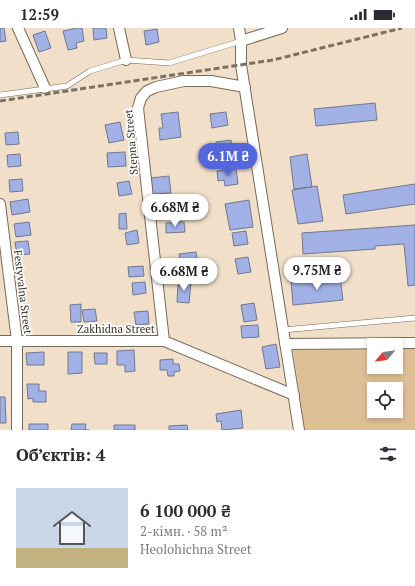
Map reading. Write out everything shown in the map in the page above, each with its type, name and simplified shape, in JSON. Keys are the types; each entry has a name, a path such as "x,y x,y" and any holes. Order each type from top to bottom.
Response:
{"street":[{"path":"18,28 44,88"},
{"path":"119,28 126,60"},
{"path":"239,28 241,41 241,65 299,430"},
{"path":"241,41 282,28"},
{"name":"Stepna Street","path":"164,341 138,108 141,98 147,91 156,87 184,81 211,81 245,87"},
{"name":"Festyvalna Street","path":"0,204 17,340 17,430"},
{"name":"Zakhidna Street","path":"0,341 164,341 294,395"},
{"path":"286,344 415,343"}],"lane":[{"path":"0,95 68,86 90,71 126,60 169,63 241,41"},
{"path":"283,330 415,318"}],"shaded area":[{"path":"367,347 367,374 403,374 403,348 415,349 415,430 305,430 293,350"}],"building":[{"path":"0,28 4,28 6,41 0,42"},
{"path":"82,28 84,41 76,43 77,48 68,50 63,31"},
{"path":"93,28 106,28 107,38 94,40"},
{"path":"157,29 159,42 146,45 144,31"},
{"path":"45,31 51,48 39,52 33,35"},
{"path":"375,103 377,120 316,126 314,109"},
{"path":"178,112 181,137 160,140 159,128 163,128 161,114"},
{"path":"226,112 228,125 212,128 210,114"},
{"path":"120,122 124,140 109,143 105,125"},
{"path":"18,132 19,144 6,145 5,133"},
{"path":"231,140 233,156 217,158 216,142"},
{"path":"125,152 126,166 108,167 107,153"},
{"path":"20,154 21,166 8,167 7,155"},
{"path":"307,154 312,187 294,189 290,157"},
{"path":"236,168 238,184 225,186 224,180 218,181 217,171"},
{"path":"169,176 171,193 153,194 151,178"},
{"path":"22,179 23,191 10,192 9,180"},
{"path":"129,181 132,194 119,196 117,183"},
{"path":"415,184 415,204 346,214 343,195"},
{"path":"317,186 323,221 298,224 292,190"},
{"path":"28,199 30,212 12,215 10,202"},
{"path":"249,200 253,227 230,230 225,204"},
{"path":"181,205 182,216 163,218 163,206"},
{"path":"126,213 127,229 119,229 119,214"},
{"path":"29,222 31,235 16,237 14,224"},
{"path":"184,222 185,232 166,233 166,223"},
{"path":"415,225 415,285 408,286 404,244 375,246 375,249 303,254 302,233"},
{"path":"137,230 139,243 127,245 125,233"},
{"path":"246,231 248,244 234,246 232,233"},
{"path":"28,241 30,254 17,255 15,242"},
{"path":"196,252 197,258 192,259 193,265 187,266 186,259 180,260 179,254"},
{"path":"248,257 251,272 238,274 235,259"},
{"path":"143,266 144,276 129,277 128,267"},
{"path":"180,270 199,271 199,276 194,276 194,278 180,277"},
{"path":"340,276 343,300 293,305 291,281"},
{"path":"180,281 191,282 189,303 177,302 178,285 180,286"},
{"path":"145,282 146,293 133,295 132,283"},
{"path":"254,303 257,320 244,322 241,305"},
{"path":"81,304 81,322 71,322 70,305"},
{"path":"95,309 97,321 84,322 82,310"},
{"path":"148,311 149,324 136,325 134,312"},
{"path":"258,325 259,337 242,338 241,326"},
{"path":"276,344 280,367 266,369 262,347"},
{"path":"134,350 135,371 125,372 125,365 117,365 117,351"},
{"path":"44,352 44,365 27,365 26,353"},
{"path":"68,352 82,352 82,373 68,374"},
{"path":"94,353 107,353 107,364 95,364"},
{"path":"173,359 173,364 179,364 180,371 174,372 174,376 168,376 167,370 160,370 160,360"},
{"path":"27,384 39,384 39,391 46,391 46,402 33,402 33,398 28,399"},
{"path":"0,397 5,397 6,423 0,423"},
{"path":"241,410 243,428 222,430 221,421 217,422 216,414"},
{"path":"29,424 48,424 48,430 29,430"},
{"path":"72,424 86,424 85,430 71,430"},
{"path":"114,425 135,425 135,430 114,430"},
{"path":"187,425 188,430 169,430 169,426"}],"railway":[{"path":"0,101 273,60 402,28"}]}
